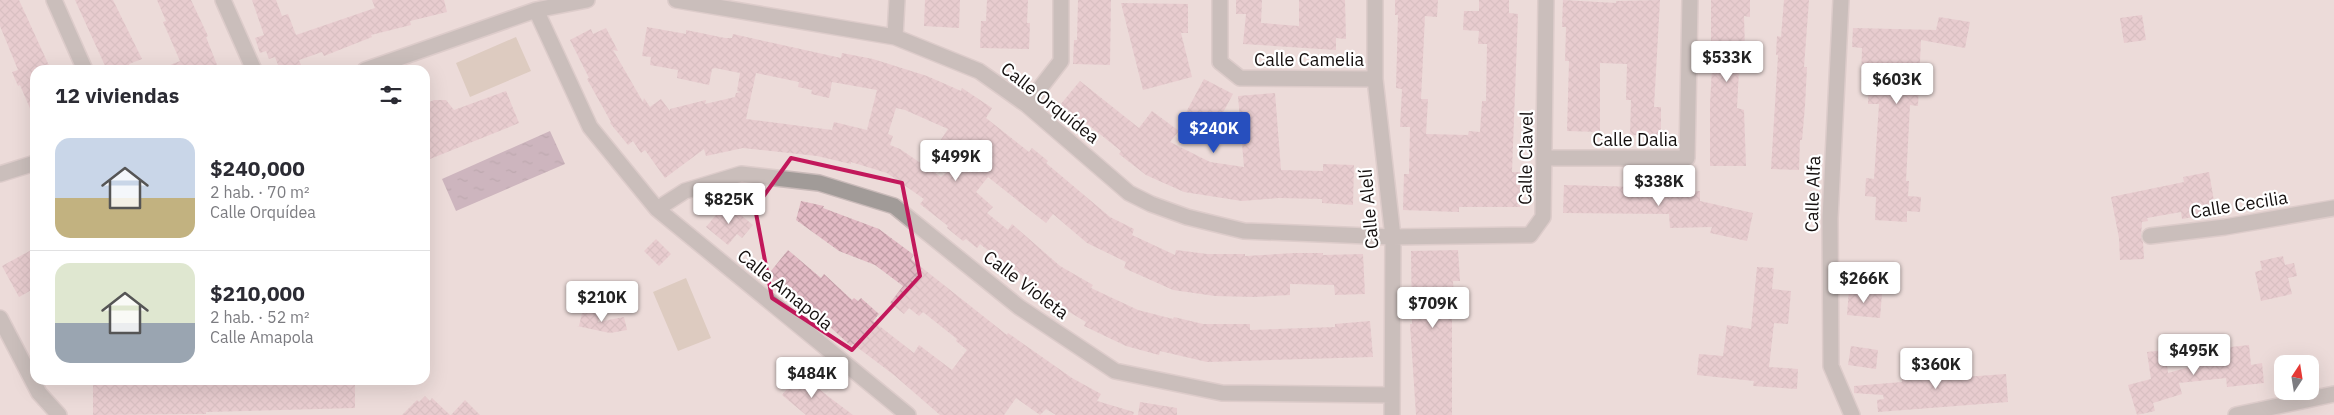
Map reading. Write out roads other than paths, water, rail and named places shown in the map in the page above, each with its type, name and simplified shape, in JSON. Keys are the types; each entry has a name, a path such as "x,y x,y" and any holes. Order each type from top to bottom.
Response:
{"street":[{"path":"54,0 83,65"},
{"path":"223,0 252,65"},
{"path":"379,65 536,10 587,0"},
{"name":"Calle Orquídea","path":"676,0 895,37 979,72 1027,105 1129,193 1187,218 1244,231 1392,237"},
{"path":"895,37 897,0"},
{"path":"1027,105 1061,61 1061,0"},
{"name":"Calle Camelia","path":"1220,0 1220,62 1240,78 1375,79"},
{"name":"Calle Alelí","path":"1375,0 1375,79 1392,237 1392,415"},
{"name":"Calle Clavel","path":"1392,237 1530,235 1543,216 1546,0"},
{"name":"Calle Dalia","path":"1545,158 1687,158 1690,0"},
{"name":"Calle Alfa","path":"1841,0 1830,218 1830,366 1852,415"},
{"name":"Calle Amapola","path":"536,10 590,127 657,209 908,415"},
{"path":"0,174 30,165"},
{"name":"Calle Violeta","path":"657,209 685,191 741,174 819,183 894,206 1019,307 1115,372 1222,393 1392,395"},
{"name":"Calle Cecilia","path":"2150,236 2225,227 2334,208"},
{"path":"0,318 30,375"},
{"path":"35,385 59,415"},
{"path":"2236,415 2334,394"}],"water":[{"path":"550,131 565,164 456,211 442,179"}]}
